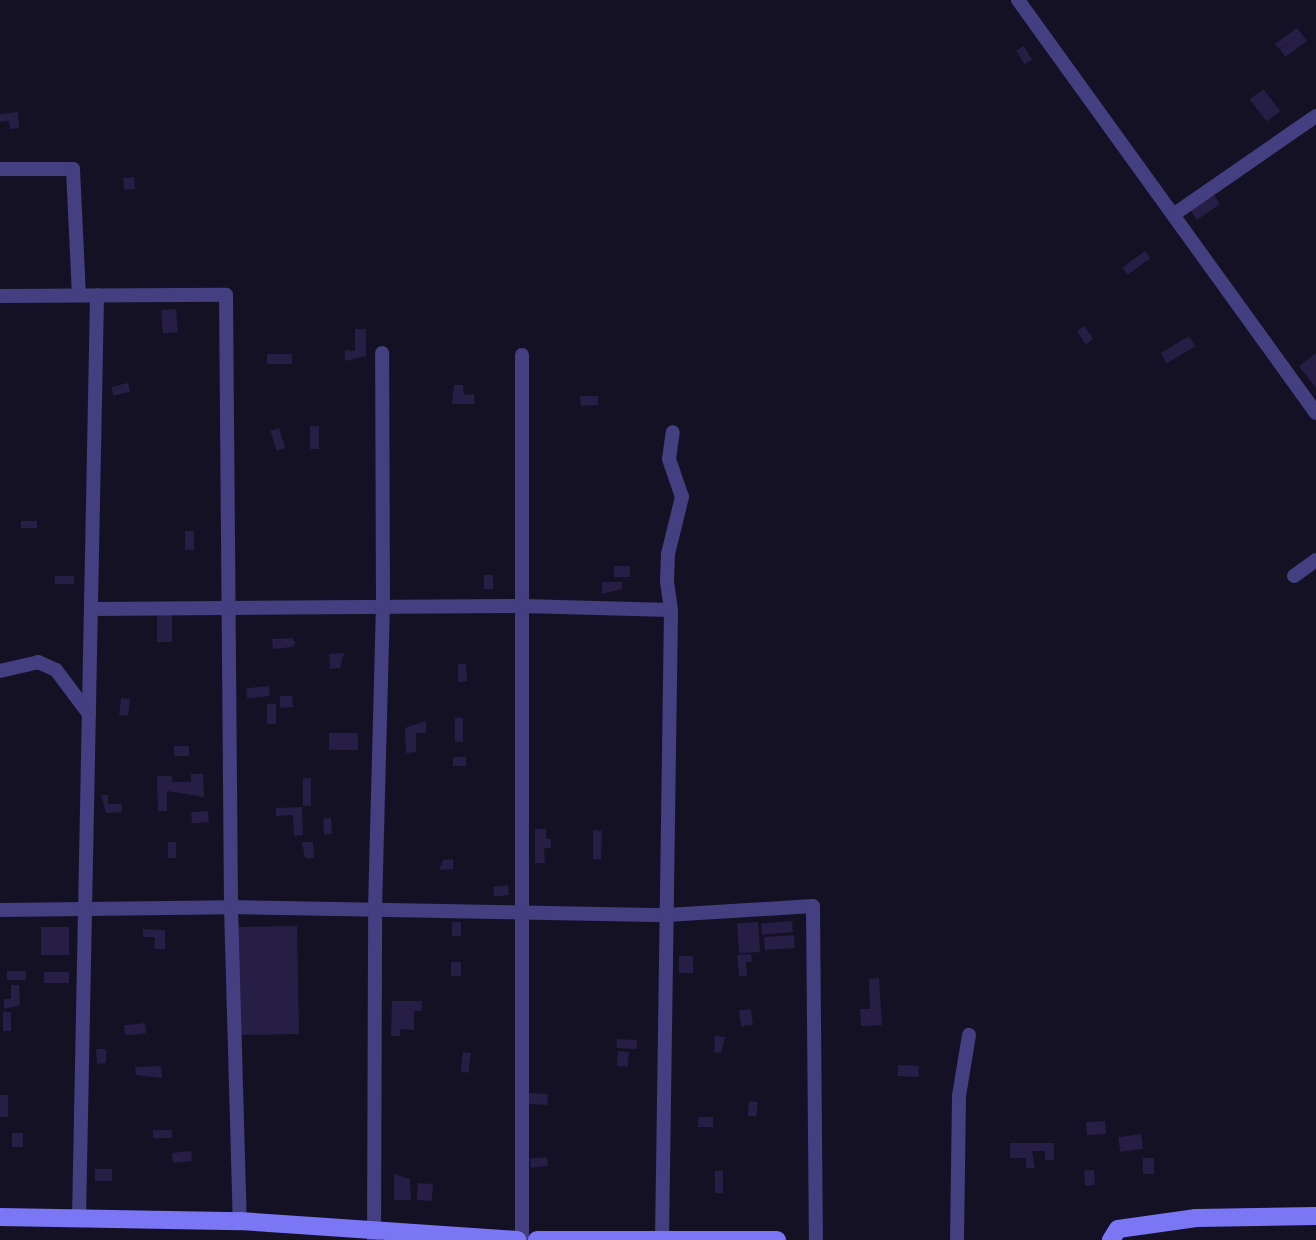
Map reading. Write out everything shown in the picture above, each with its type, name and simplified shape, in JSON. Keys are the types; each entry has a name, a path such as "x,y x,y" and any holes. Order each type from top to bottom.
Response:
{"street":[{"path":"1018,0 1316,413"},
{"path":"1173,215 1316,116"},
{"path":"0,169 73,169 79,295"},
{"path":"79,1218 97,295"},
{"path":"0,296 226,295 231,907 240,1221"},
{"path":"374,1235 375,909 383,606 382,353"},
{"path":"0,1217 240,1221 374,1235 520,1240 524,912 522,355"},
{"path":"662,1239 671,610 668,554 682,496 668,459 673,432"},
{"path":"1294,576 1316,561"},
{"path":"92,609 523,606 671,610"},
{"path":"0,671 38,662 56,670 89,714"},
{"path":"0,910 231,907 667,915 813,906 816,1240"},
{"path":"957,1240 959,1096 970,1035"},
{"path":"1111,1240 1118,1229 1196,1218 1316,1216"},
{"path":"537,1240 777,1240"}],"building":[{"path":"1297,28 1307,41 1285,57 1280,49 1291,40 1279,49 1275,44"},
{"path":"1024,46 1032,60 1024,64 1016,50"},
{"path":"1263,89 1280,111 1267,122 1250,99"},
{"path":"18,112 19,128 10,129 9,121 0,122 0,114"},
{"path":"134,177 135,189 124,190 123,178"},
{"path":"1214,195 1220,204 1197,220 1191,211"},
{"path":"1145,251 1150,258 1128,275 1122,267"},
{"path":"176,309 178,332 163,333 161,310"},
{"path":"1084,326 1093,339 1086,344 1077,331"},
{"path":"355,329 366,329 366,356 345,361 345,350 355,351"},
{"path":"1189,336 1195,346 1167,363 1161,353"},
{"path":"1316,353 1316,388 1299,366"},
{"path":"267,354 292,354 292,364 267,364"},
{"path":"128,383 130,392 113,396 111,387"},
{"path":"454,385 463,385 464,395 474,394 475,404 452,404"},
{"path":"580,396 598,396 598,405 581,406"},
{"path":"310,426 319,426 319,449 310,449"},
{"path":"279,428 285,448 277,451 270,431"},
{"path":"21,521 37,521 37,528 21,528"},
{"path":"185,531 194,531 194,550 185,550"},
{"path":"614,566 630,566 630,577 614,577"},
{"path":"484,575 493,575 493,589 484,589"},
{"path":"55,576 74,576 74,584 55,584"},
{"path":"602,582 622,582 622,589 602,594"},
{"path":"157,613 172,613 172,642 157,642"},
{"path":"292,638 296,643 292,647 273,649 272,639"},
{"path":"344,653 340,668 330,669 329,654"},
{"path":"458,664 466,664 467,681 458,682"},
{"path":"269,686 270,696 247,698 246,688"},
{"path":"280,696 292,696 293,707 280,708"},
{"path":"121,698 130,699 128,716 119,715"},
{"path":"267,704 276,704 276,724 267,724"},
{"path":"455,718 463,718 463,742 455,742"},
{"path":"426,721 426,733 416,733 416,752 406,753 405,728"},
{"path":"329,733 358,733 358,750 329,750"},
{"path":"174,746 189,746 189,756 174,756"},
{"path":"453,757 466,757 466,766 453,766"},
{"path":"191,774 203,774 204,797 167,791 167,811 158,811 157,776 172,776 172,782 191,782"},
{"path":"303,778 311,778 311,806 303,806"},
{"path":"101,795 108,795 108,804 122,804 122,812 106,813"},
{"path":"302,807 303,835 294,836 293,815 276,816 276,808"},
{"path":"208,811 209,822 192,823 191,812"},
{"path":"331,818 332,834 324,835 323,819"},
{"path":"535,829 546,829 546,839 551,839 551,848 544,848 545,863 535,863"},
{"path":"593,830 602,831 601,860 593,859"},
{"path":"168,842 176,842 176,858 168,858"},
{"path":"302,842 313,842 314,858 305,858"},
{"path":"453,859 453,869 439,870 443,860"},
{"path":"508,885 509,895 494,897 493,887"},
{"path":"792,921 793,932 762,935 761,924"},
{"path":"452,922 461,922 461,936 452,936"},
{"path":"758,922 760,952 739,953 737,923"},
{"path":"297,926 299,1034 240,1035 238,927"},
{"path":"41,927 69,927 69,955 41,955"},
{"path":"143,929 165,930 165,949 154,949 155,937 143,937"},
{"path":"794,935 795,948 765,950 764,937"},
{"path":"751,954 752,962 746,962 747,976 739,976 737,955"},
{"path":"679,956 693,956 693,973 679,973"},
{"path":"451,962 461,962 461,976 451,976"},
{"path":"7,971 26,971 26,980 7,980"},
{"path":"44,972 69,972 69,983 44,983"},
{"path":"879,978 882,1025 861,1026 860,1009 870,1009 869,979"},
{"path":"11,985 19,985 20,1005 4,1009 4,999 11,999"},
{"path":"392,1001 422,1001 422,1011 414,1011 414,1030 400,1029 400,1036 391,1036"},
{"path":"751,1009 753,1025 741,1026 739,1010"},
{"path":"3,1012 11,1012 11,1031 3,1031"},
{"path":"145,1023 146,1033 125,1035 124,1025"},
{"path":"715,1036 725,1037 721,1053 714,1052"},
{"path":"617,1039 637,1040 637,1049 617,1048"},
{"path":"96,1049 106,1049 106,1063 97,1064"},
{"path":"618,1051 629,1052 628,1067 617,1066"},
{"path":"463,1052 471,1053 469,1073 461,1072"},
{"path":"898,1065 919,1066 918,1077 897,1076"},
{"path":"161,1066 162,1078 136,1075 135,1067"},
{"path":"529,1093 548,1094 547,1105 528,1104"},
{"path":"0,1095 8,1095 8,1117 0,1117"},
{"path":"749,1101 758,1102 756,1117 747,1116"},
{"path":"698,1117 713,1117 713,1127 698,1127"},
{"path":"1105,1121 1106,1134 1087,1135 1086,1122"},
{"path":"153,1130 172,1130 172,1138 153,1138"},
{"path":"12,1133 23,1133 23,1147 12,1147"},
{"path":"1141,1134 1143,1149 1120,1152 1118,1137"},
{"path":"1010,1143 1054,1143 1054,1160 1045,1160 1045,1151 1032,1151 1035,1168 1026,1168 1026,1158 1010,1158"},
{"path":"191,1151 192,1161 173,1163 172,1153"},
{"path":"547,1157 548,1166 531,1168 530,1159"},
{"path":"1143,1158 1154,1158 1154,1174 1143,1174"},
{"path":"95,1169 112,1169 112,1181 95,1181"},
{"path":"1094,1170 1095,1185 1085,1186 1084,1171"},
{"path":"715,1171 723,1171 723,1193 715,1193"},
{"path":"394,1174 410,1179 411,1200 394,1200"},
{"path":"418,1183 433,1184 432,1201 417,1200"}]}
